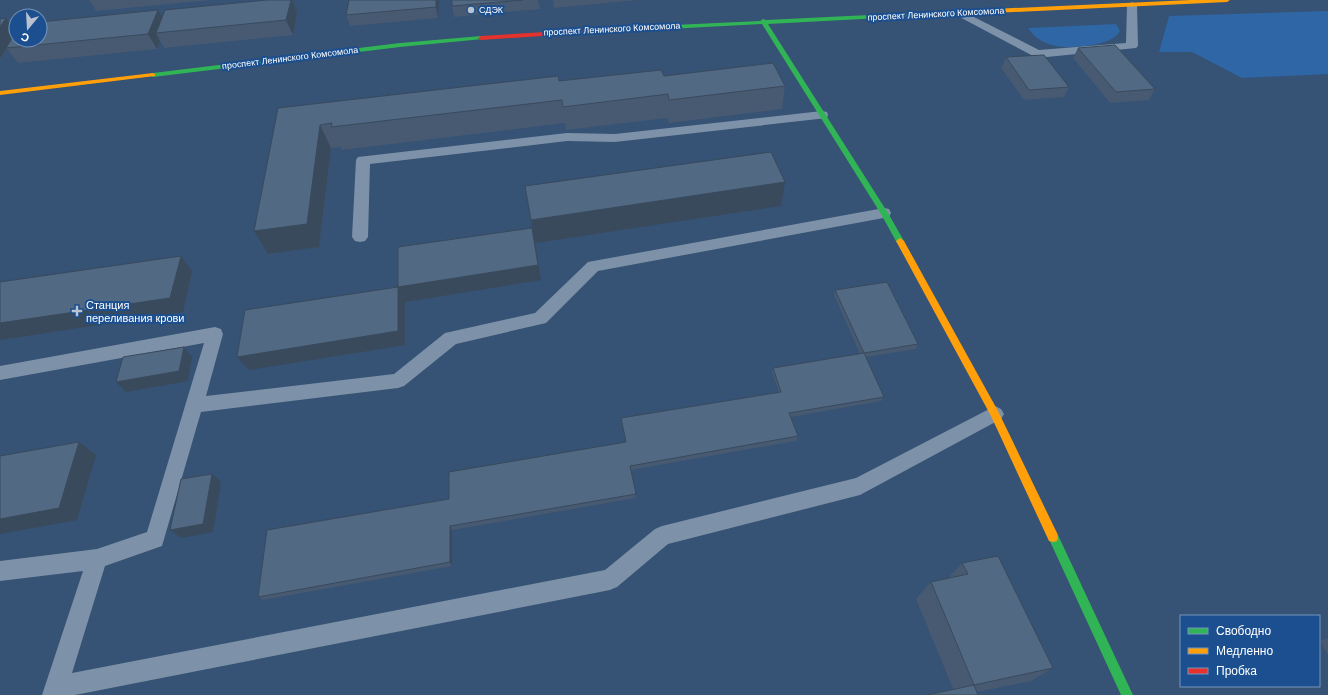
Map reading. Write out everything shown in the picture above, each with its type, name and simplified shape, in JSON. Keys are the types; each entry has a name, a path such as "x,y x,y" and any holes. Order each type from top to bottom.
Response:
{"main road":[{"name":"проспект Ленинского Комсомола","path":"0,93 400,45 537,32 1227,0"},
{"path":"763,21 884,213 995,414 1127,695"}],"lane":[{"path":"958,13 1037,54 1132,46 1132,5"},
{"path":"360,237 363,160 567,137 615,138 822,115"},
{"path":"194,405 398,382 451,338 540,318 593,266 884,213"},
{"path":"0,373 215,334 155,539 97,558 0,571"},
{"path":"97,558 55,691 610,580 662,536 860,486 995,414"}],"shaded area":[{"path":"1328,11 1328,74 1242,78 1192,52 1159,52 1169,16"},
{"path":"1116,24 1120,31 1116,36 1101,43 1081,47 1063,47 1048,44 1033,35 1028,28"}],"building":[{"path":"267,0 291,0 286,20 156,33 165,10"},
{"path":"349,0 436,0 436,7 346,15"},
{"path":"452,0 523,0 452,6"},
{"path":"158,10 148,34 48,44 48,21"},
{"path":"6,18 0,27 0,19"},
{"path":"1115,45 1155,89 1116,92 1078,48"},
{"path":"1044,55 1069,87 1029,90 1006,57"},
{"path":"773,63 785,86 669,100 668,94 563,107 562,100 331,127 332,123 320,125 307,224 254,231 278,108 558,76 559,81 661,70 664,76"},
{"path":"771,152 785,182 531,220 525,186"},
{"path":"532,228 538,265 398,287 398,247"},
{"path":"181,256 170,298 0,323 0,282"},
{"path":"887,282 918,344 864,353 835,290"},
{"path":"398,287 398,331 237,357 245,310"},
{"path":"184,347 179,371 116,382 123,357"},
{"path":"864,353 884,397 789,413 798,436 630,466 636,494 450,526 450,562 258,597 267,530 449,499 449,472 626,442 621,418 781,392 773,368"},
{"path":"79,442 59,508 0,519 0,456"},
{"path":"212,474 203,524 170,530 181,479"},
{"path":"998,556 1053,668 974,685 931,582 968,574 962,563"},
{"path":"974,685 978,695 927,695"}],"traffic: fast":[{"path":"630,29 993,11"},
{"path":"763,21 884,213 900,241"},
{"path":"153,75 400,45 481,38"},
{"path":"1053,537 1127,695"}],"traffic: slow":[{"path":"993,11 1227,0"},
{"path":"0,93 153,75"},
{"path":"900,241 995,414 1053,537"}],"traffic: jam":[{"path":"481,38 630,29"}],"place":[{"name":"СДЭК","path":"471,10"},
{"name":"Станция переливания крови","path":"77,311"}]}
